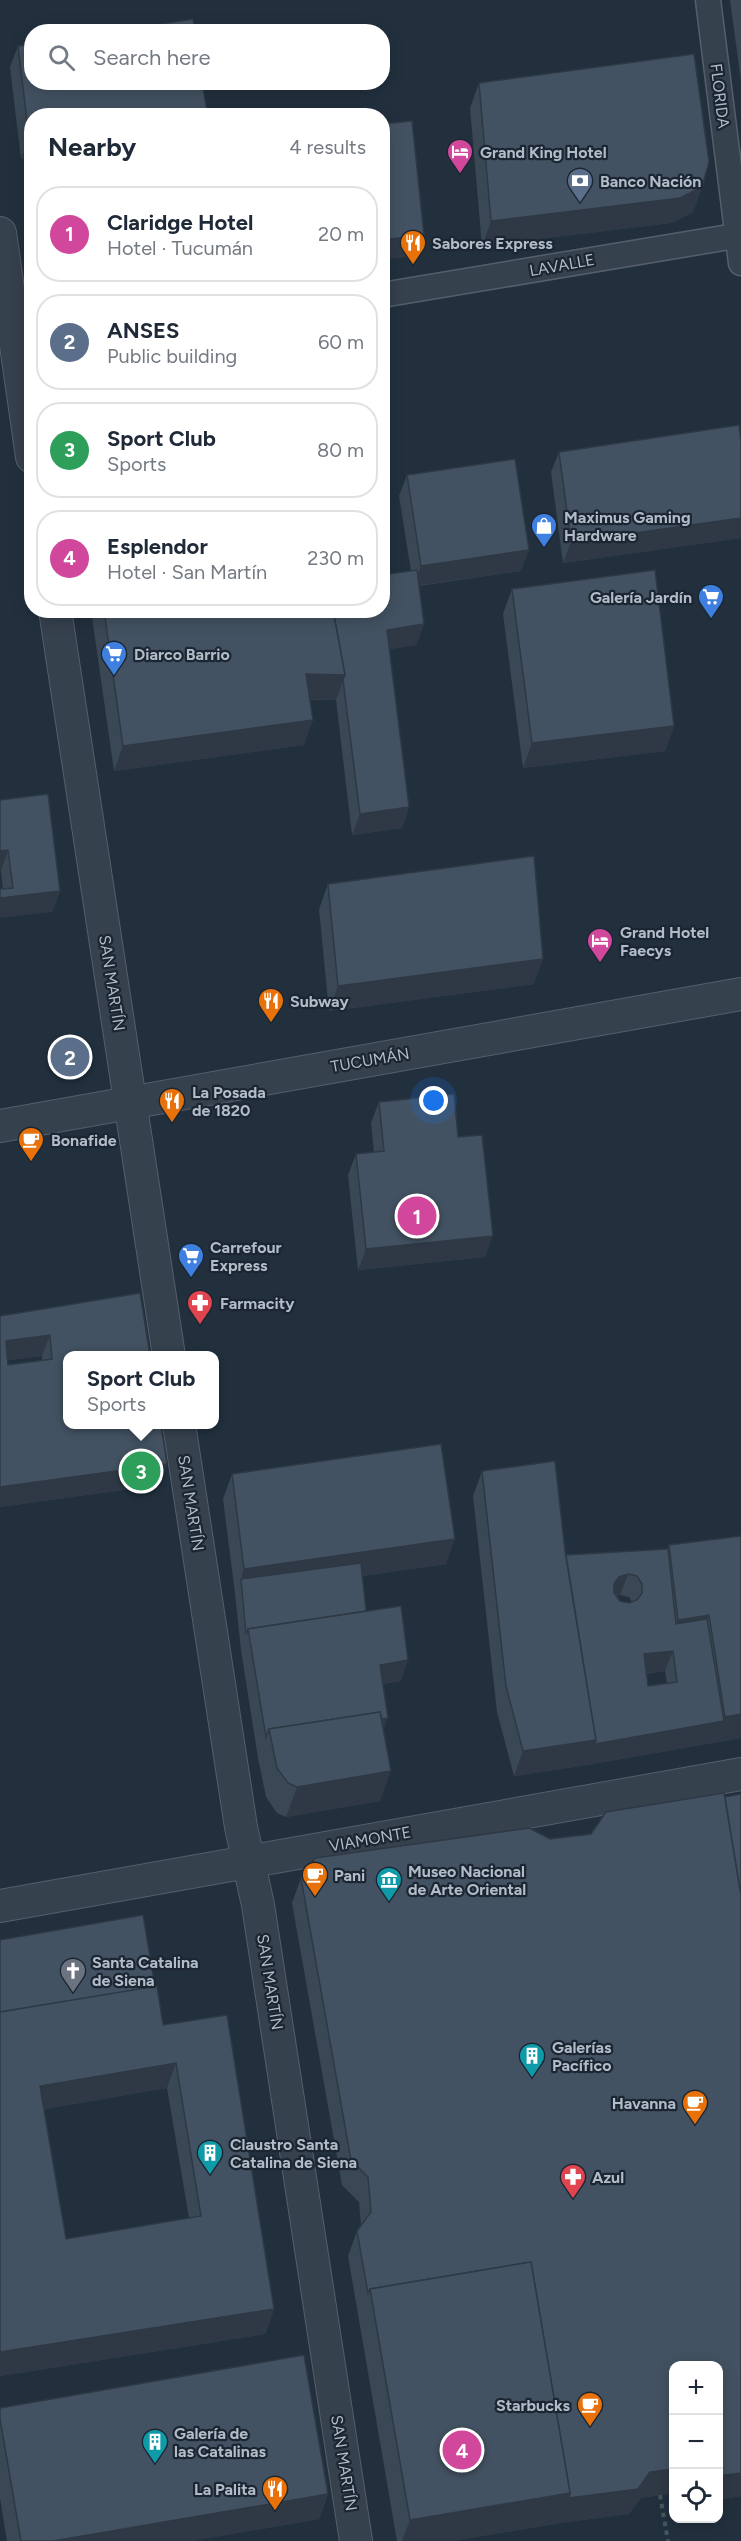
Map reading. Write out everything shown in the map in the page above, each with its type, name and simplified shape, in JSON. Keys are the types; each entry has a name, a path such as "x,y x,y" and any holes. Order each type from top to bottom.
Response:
{"street":[{"name":"FLORIDA","path":"708,0 741,262"},
{"path":"0,233 24,407"},
{"name":"LAVALLE","path":"390,294 739,235"},
{"name":"SAN MARTÍN","path":"56,618 168,1351"},
{"name":"TUCUMÁN","path":"0,1126 741,994"},
{"name":"SAN MARTÍN","path":"180,1429 241,1827 258,1905 356,2541"},
{"name":"VIAMONTE","path":"0,1906 741,1774"}],"path":[{"path":"660,2495 668,2541"}],"building":[{"path":"193,19 194,24 162,24"},
{"path":"24,45 24,90 203,90 206,108 25,108 18,46"},
{"path":"694,54 709,162 702,187 680,198 491,221 479,83"},
{"path":"412,121 424,235 390,239 390,123"},
{"path":"739,425 741,518 571,542 559,452"},
{"path":"515,459 529,550 421,566 407,475"},
{"path":"417,570 424,624 387,630 409,807 360,814 343,680 345,675 334,618 390,618 390,574"},
{"path":"655,570 674,726 532,743 512,589"},
{"path":"105,618 334,618 345,675 306,674 313,720 123,746"},
{"path":"48,794 60,891 0,898 0,889 13,888 8,850 0,851 0,800"},
{"path":"534,856 543,959 338,986 328,884"},
{"path":"454,1094 458,1137 482,1135 493,1236 366,1249 356,1154 384,1151 379,1102"},
{"path":"140,1293 149,1351 63,1351 63,1429 162,1429 167,1464 0,1487 0,1316","holes":["50,1335 52,1359 8,1365 6,1341"]},
{"path":"441,1444 455,1539 244,1569 232,1474"},
{"path":"555,1461 565,1551 596,1740 523,1751 506,1686 482,1471"},
{"path":"741,1536 741,1714 725,1717 709,1615 678,1620 669,1545"},
{"path":"668,1549 676,1624 707,1619 724,1721 595,1744 566,1555","holes":["628,1574 637,1576 642,1584 642,1593 637,1600 629,1603 620,1601 614,1593 614,1584 619,1577","673,1651 677,1682 648,1686 644,1654"]},
{"path":"361,1563 366,1611 248,1629 246,1634 241,1579"},
{"path":"401,1606 408,1660 380,1665 388,1718 382,1719 380,1712 269,1729 266,1737 248,1629"},
{"path":"380,1712 391,1771 297,1787 288,1783 277,1768 269,1729"},
{"name":"Galerías Pacífico","path":"724,1793 741,1895 741,2473 723,2475 723,2361 669,2361 669,2470 650,2472 638,2489 569,2498 531,2262 370,2289 368,2293 357,2231 371,2212 368,2177 351,2160 301,1878 315,1858 529,1828 550,1839 591,1834 606,1812"},
{"path":"741,1794 741,1895 725,1797"},
{"name":"Santa Catalina de Siena","path":"143,1915 155,1987 0,2012 0,1940"},
{"name":"Claustro Santa Catalina de Siena","path":"157,1986 163,2025 227,2015 274,2309 0,2352 0,2012","holes":["176,2063 201,2216 66,2239 40,2086"]},
{"path":"531,2262 570,2493 410,2520 370,2289"},
{"name":"Galería de las Catalinas","path":"304,2355 328,2494 53,2541 21,2541 0,2408"}],"place":[{"name":"Grand King Hotel","path":"460,175"},
{"name":"Banco Nación","path":"580,204"},
{"name":"Sabores Express","path":"413,266"},
{"name":"Maximus Gaming Hardware","path":"544,549"},
{"name":"Galería Jardín","path":"711,620"},
{"name":"Diarco Barrio","path":"114,677"},
{"name":"Grand Hotel Faecys","path":"600,964"},
{"name":"Subway","path":"271,1024"},
{"name":"ANSES","path":"70,1057"},
{"name":"La Posada de 1820","path":"172,1124"},
{"name":"Bonafide","path":"31,1163"},
{"name":"Claridge Hotel","path":"417,1216"},
{"name":"Carrefour Express","path":"191,1279"},
{"name":"Farmacity","path":"200,1326"},
{"name":"Sport Club","path":"141,1471"},
{"name":"Pani","path":"315,1898"},
{"name":"Museo Nacional de Arte Oriental","path":"389,1903"},
{"name":"Santa Catalina de Siena","path":"73,1994"},
{"name":"Galerías Pacífico","path":"532,2079"},
{"name":"Havanna","path":"695,2126"},
{"name":"Claustro Santa Catalina de Siena","path":"210,2176"},
{"name":"Azul","path":"573,2200"},
{"name":"Starbucks","path":"590,2428"},
{"name":"Esplendor","path":"462,2450"},
{"name":"Galería de las Catalinas","path":"155,2465"},
{"name":"La Palita","path":"275,2512"}]}
